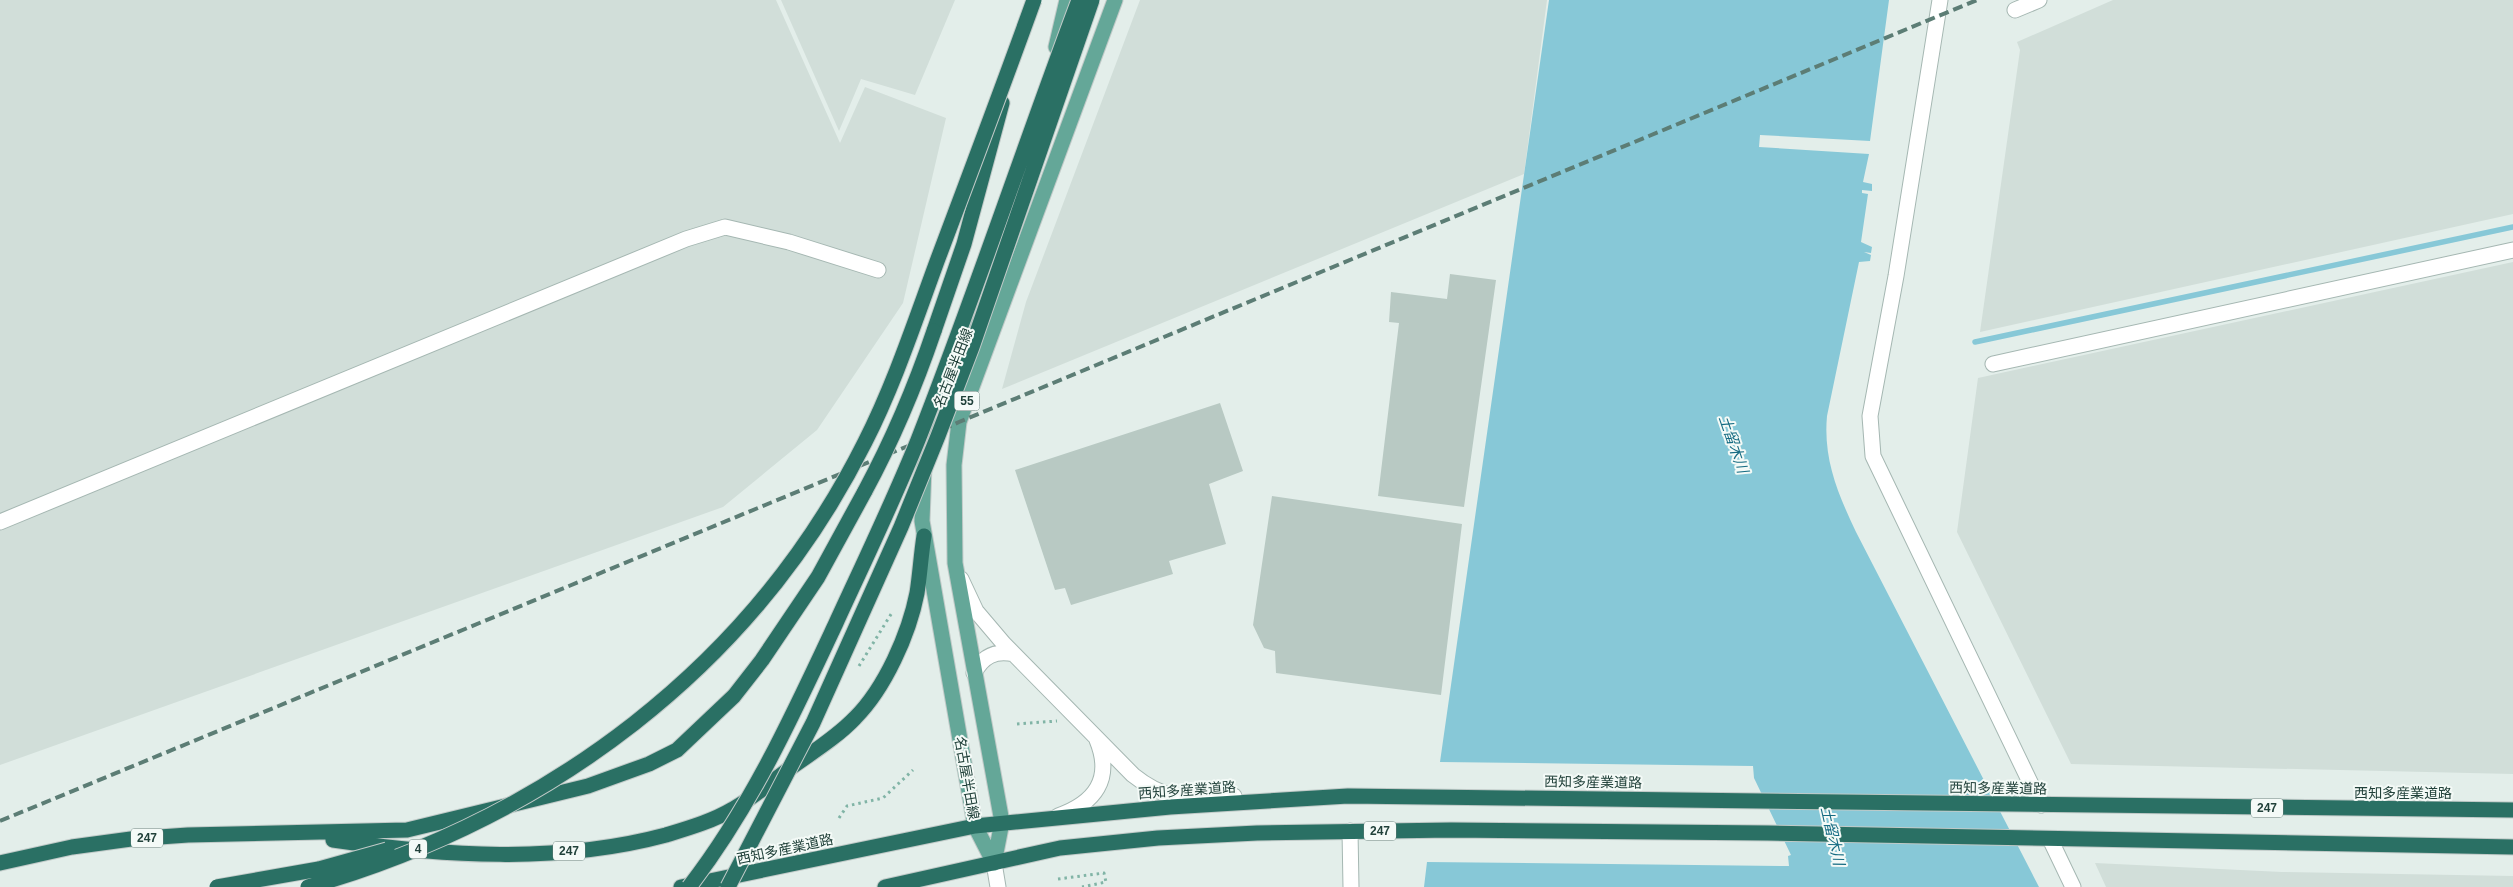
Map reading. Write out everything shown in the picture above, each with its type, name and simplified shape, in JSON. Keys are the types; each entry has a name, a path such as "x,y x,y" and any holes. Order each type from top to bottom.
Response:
{"highway":[{"path":"217,887 319,869 370,855 454,827 523,797 598,752 675,691 727,639 764,597 818,523 861,450 884,400 1034,0"},
{"path":"1053,57 1069,0"},
{"path":"689,887 726,835 781,739 883,522 918,441 969,306 1079,0"},
{"path":"728,887 813,723 901,527 972,347 1092,0"},
{"path":"297,834 407,830 607,781 677,750 734,696 762,660 818,577 892,441 914,390 964,244 1018,46"},
{"name":"247","path":"0,863 72,847 131,839 188,835 297,834 373,846 460,853 555,853 645,840 693,827 734,809 836,735 856,718 874,696 897,651 914,603 924,536"},
{"name":"西知多産業道路","path":"680,887 1002,822 1348,796 2513,810"},
{"name":"4","path":"308,887 401,855 448,836 523,797"},
{"name":"247","path":"885,887 1060,848 1158,838 1350,831 1768,833 2513,847"},
{"path":"720,887 745,854"}],"main road":[{"name":"名古屋半田線","path":"994,863 1002,822 955,563 954,465 960,422 1115,0"},
{"name":"名古屋半田線","path":"994,863 976,826 924,536 922,521 925,439 1014,203 1053,57"}],"street":[{"path":"1940,0 1896,276 1870,416 1873,456 2041,805"},
{"path":"2015,10 2039,0"},
{"path":"0,522 686,238 724,228 789,242 878,270"},
{"path":"1993,364 2513,250"},
{"path":"955,563 976,611 1014,654 1095,737 1133,775 1155,791 1168,796 1348,796"},
{"path":"974,673 985,658 993,653 1004,652 1014,654"},
{"path":"1054,817 1084,804 1098,787 1104,764 1095,737"},
{"path":"1350,831 1352,887"},
{"path":"2043,838 2073,887"},
{"path":"994,863 998,887"}],"path":[{"path":"858,667 892,611"},
{"path":"1017,724 1063,720"},
{"path":"839,818 847,806 882,798 912,770"},
{"path":"1058,879 1104,872 1106,882 1082,887"}],"shaded area":[{"path":"0,0 776,0 840,143 865,87 946,118 903,303 817,430 723,507 0,765"},
{"path":"781,0 955,0 915,95 861,79 839,131"},
{"path":"1140,0 1547,0 1524,174 1002,389 1026,302"},
{"path":"2113,0 2513,0 2513,214 1980,332 2020,50 2017,42"},
{"path":"2513,262 2513,774 2071,764 1957,532 1978,378"},
{"path":"2095,863 2282,872 2513,876 2513,887 2106,887"}],"water":[{"name":"土留木川","path":"1549,0 1889,0 1870,141 1760,135 1759,147 1869,154 1863,182 1872,184 1872,191 1862,190 1862,193 1868,194 1861,242 1872,247 1871,253 1864,252 1871,255 1870,261 1859,262 1827,416 1827,447 1833,476 1856,532 2039,887 1424,887 1427,862 1789,866 1788,856 1791,855 1754,778 1753,766 1440,762"}],"building":[{"path":"1450,274 1496,280 1464,507 1378,496 1399,323 1389,322 1391,292 1447,299"},
{"path":"1220,403 1243,471 1209,484 1226,544 1169,561 1173,574 1071,605 1065,588 1055,590 1015,470"},
{"path":"1272,496 1462,524 1441,695 1276,673 1275,651 1264,648 1253,625"}],"waterway":[{"path":"1975,342 2513,227"}],"railway":[{"path":"0,821 908,446 959,422 1977,0"}]}
